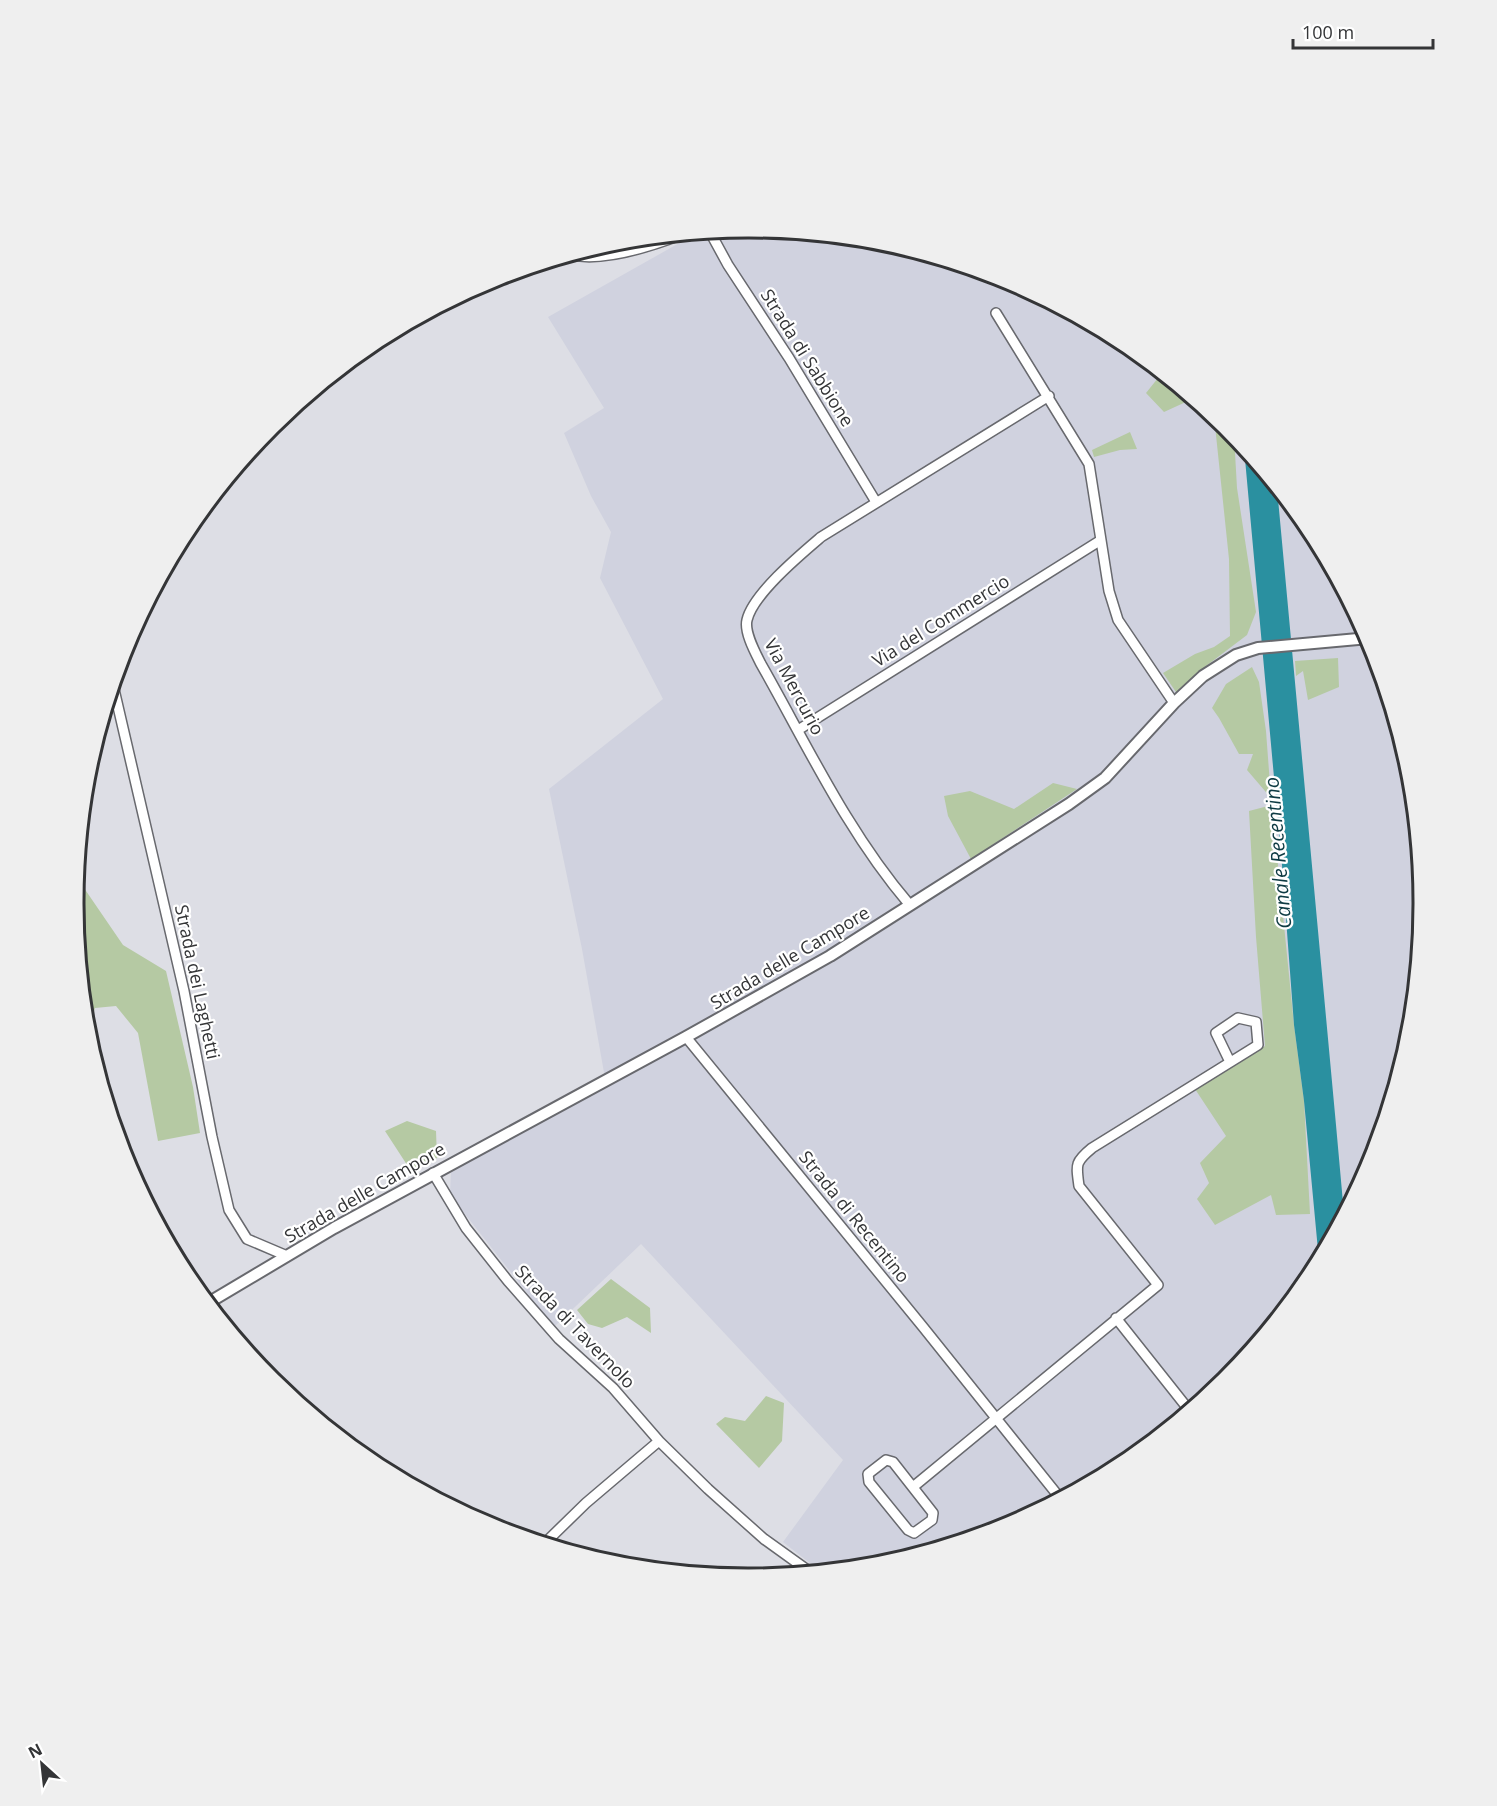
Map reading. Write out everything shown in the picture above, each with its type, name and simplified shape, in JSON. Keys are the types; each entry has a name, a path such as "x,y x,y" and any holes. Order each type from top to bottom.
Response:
{"street":[{"name":"Strada di Sabbione","path":"714,240 876,502"},
{"path":"605,254 646,249 656,245"},
{"path":"996,312 1089,464 1109,591 1118,620 1174,703"},
{"name":"Via Mercurio","path":"909,904 888,880 846,817 760,664 746,621 765,591 791,562 821,537 1049,396"},
{"name":"Via del Commercio","path":"798,730 1101,540"},
{"name":"Strada delle Campore","path":"215,1299 334,1228 830,956 1069,804 1105,778 1174,703 1203,676 1236,655 1258,648 1358,639"},
{"name":"Strada dei Laghetti","path":"116,699 184,991 212,1137 229,1210 247,1239 287,1256"},
{"path":"913,1487 1158,1285 1079,1186 1077,1169 1080,1158 1092,1148 1258,1045 1256,1022 1238,1018 1216,1033 1230,1062"},
{"name":"Strada di Recentino","path":"686,1037 1055,1492"},
{"name":"Strada di Tavernolo","path":"433,1173 466,1228 508,1281 559,1339 612,1388 658,1441 708,1489 764,1539 801,1565"},
{"path":"1116,1318 1185,1404"},
{"path":"551,1537 586,1503 658,1441"},
{"path":"886,1460 893,1462 913,1487 933,1513 932,1520 914,1533 908,1530 869,1482 868,1474 886,1460"}],"shaded area":[{"path":"748,238 792,240 878,251 920,261 1003,289 1042,307 1118,350 1187,403 1248,465 1276,498 1324,571 1344,609 1378,689 1400,773 1407,816 1412,860 1412,946 1400,1033 1390,1075 1378,1117 1344,1197 1324,1235 1276,1308 1248,1341 1187,1403 1118,1456 1081,1478 1003,1517 962,1532 878,1555 811,1564 783,1542 843,1460 641,1244 554,1327 450,1195 451,1171 605,1078 582,949 549,789 663,699 600,578 611,532 591,496 564,433 604,408 548,317 681,242 705,240"}],"green space":[{"path":"1157,379 1186,402 1164,412 1146,393"},
{"path":"1216,431 1235,451 1237,488 1256,612 1247,635 1206,666 1178,695 1163,673 1195,654 1214,647 1230,636 1229,559"},
{"path":"1130,432 1137,449 1120,450 1094,457 1092,450"},
{"path":"1338,658 1339,687 1308,700 1303,671 1296,676 1295,661"},
{"path":"1252,667 1259,682 1266,731 1271,798 1247,770 1253,754 1239,754 1212,708 1226,684"},
{"path":"1053,783 1077,789 971,859 948,816 944,796 970,791 1014,809"},
{"path":"1272,805 1304,1101 1310,1214 1276,1215 1271,1195 1215,1225 1197,1199 1209,1183 1200,1163 1226,1136 1195,1089 1265,1046 1249,811"},
{"path":"84,888 123,945 166,971 193,1087 200,1133 158,1141 138,1033 116,1006 95,1008 94,1013 85,946"},
{"path":"407,1121 436,1131 437,1158 411,1171 385,1131"},
{"path":"611,1279 650,1308 651,1333 627,1317 602,1328 588,1324 577,1310"},
{"path":"766,1396 784,1403 782,1441 759,1468 716,1424 725,1417 745,1421"}],"water":[{"path":"1245,462 1278,501 1336,1125 1343,1199 1318,1245 1304,1101 1294,1025 1282,865"}],"water label":[{"name":"Canale Recentino","path":"1278,853"}]}
